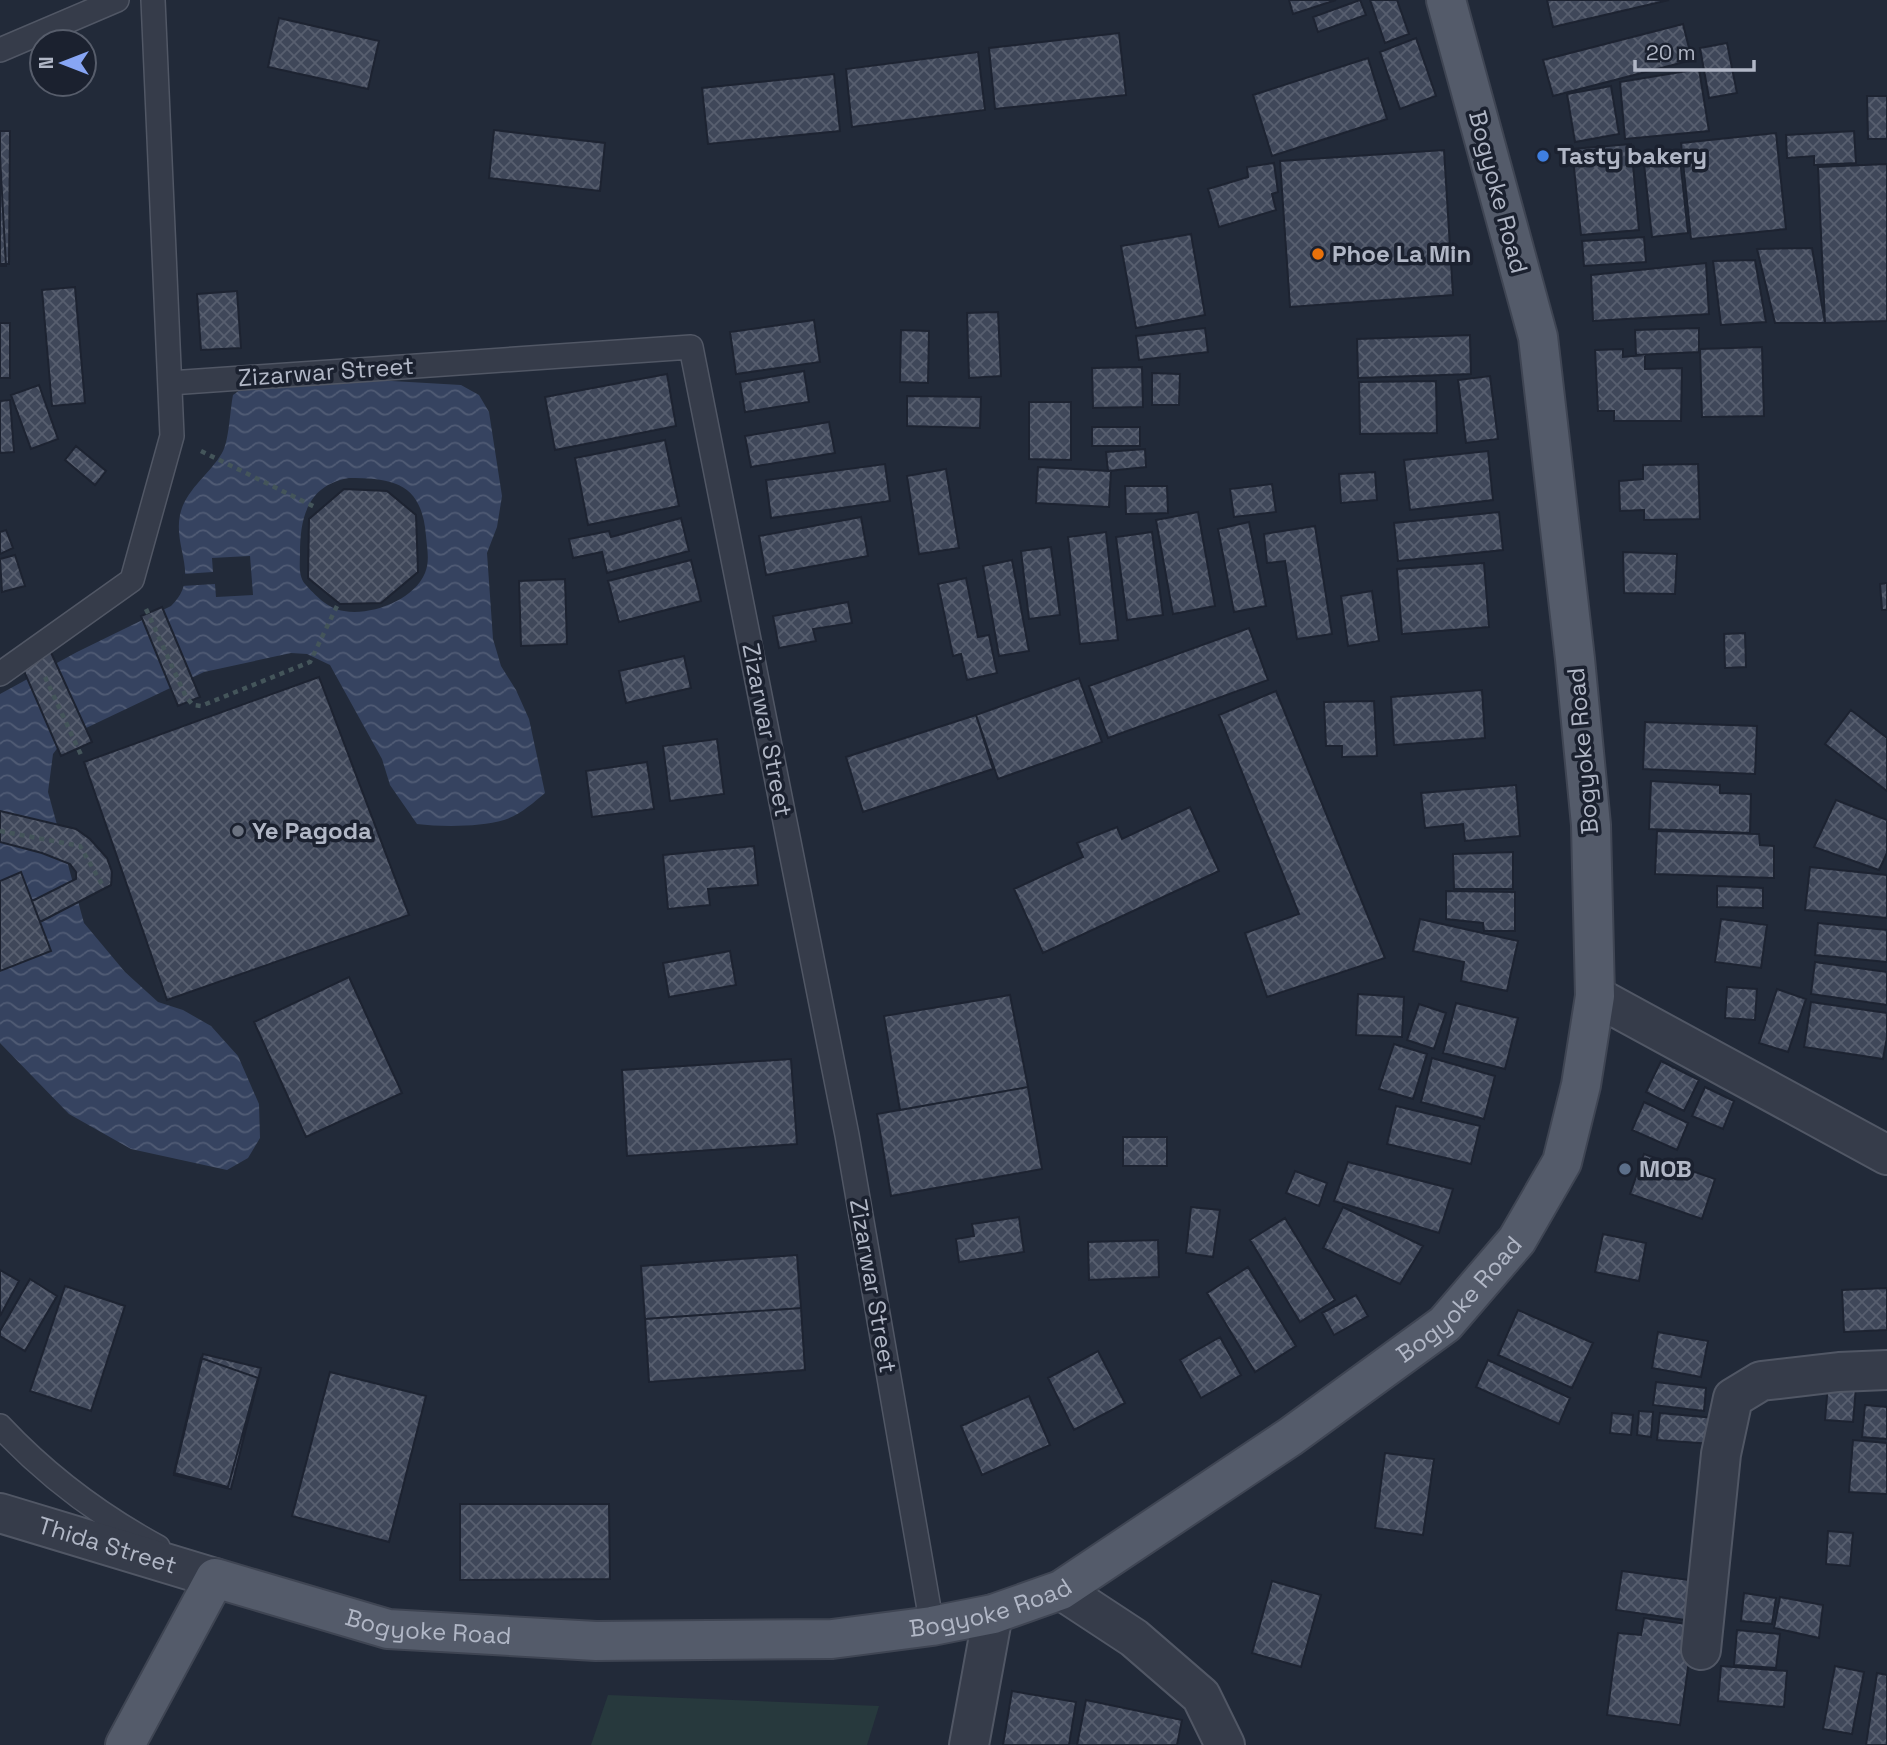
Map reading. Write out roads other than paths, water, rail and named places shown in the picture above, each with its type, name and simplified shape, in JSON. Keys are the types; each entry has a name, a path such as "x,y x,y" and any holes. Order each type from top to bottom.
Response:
{"main road":[{"name":"Bogyoke Road","path":"215,1578 388,1629 596,1641 832,1639 932,1626 993,1614 1061,1590 1290,1437 1445,1324 1517,1240 1562,1163 1581,1085 1595,996 1591,825 1538,337 1446,0"},
{"path":"125,1745 215,1578"}],"street":[{"path":"1595,996 1887,1154"},
{"path":"1701,1650 1721,1454 1733,1398 1761,1381 1839,1372 1887,1370"},
{"name":"Thida Street","path":"0,1513 215,1578"},
{"path":"1061,1590 1134,1638 1201,1696 1225,1745"},
{"path":"969,1745 993,1614"}],"lane":[{"path":"0,50 117,0"},
{"path":"0,674 132,580 172,436 153,0"},
{"name":"Zizarwar Street","path":"170,383 691,347 847,1135 932,1626"},
{"path":"0,1426 59,1483 134,1534 215,1578"}],"water":[{"path":"340,378 461,385 479,395 489,412 502,496 497,527 487,553 493,639 501,666 529,719 545,793 521,812 504,820 461,826 417,824 390,785 382,759 330,665 307,654 291,653 204,672 65,738 53,754 48,792 84,923 125,972 158,1002 183,1010 211,1026 238,1056 259,1104 260,1138 248,1158 227,1170 131,1149 69,1114 0,1043 0,694 77,652 171,606 180,595 185,573 179,527 183,506 224,448 233,395 252,381","holes":["349,478 393,483 412,495 419,505 423,519 427,564 419,583 402,598 366,611 344,611 322,601 303,581 300,573 302,527 315,495 335,482"]}],"place":[{"name":"Tasty bakery","path":"1543,156"},
{"name":"Phoe La Min","path":"1318,254"},
{"name":"Ye Pagoda","path":"238,831"},
{"name":"MOB","path":"1625,1169"}]}
